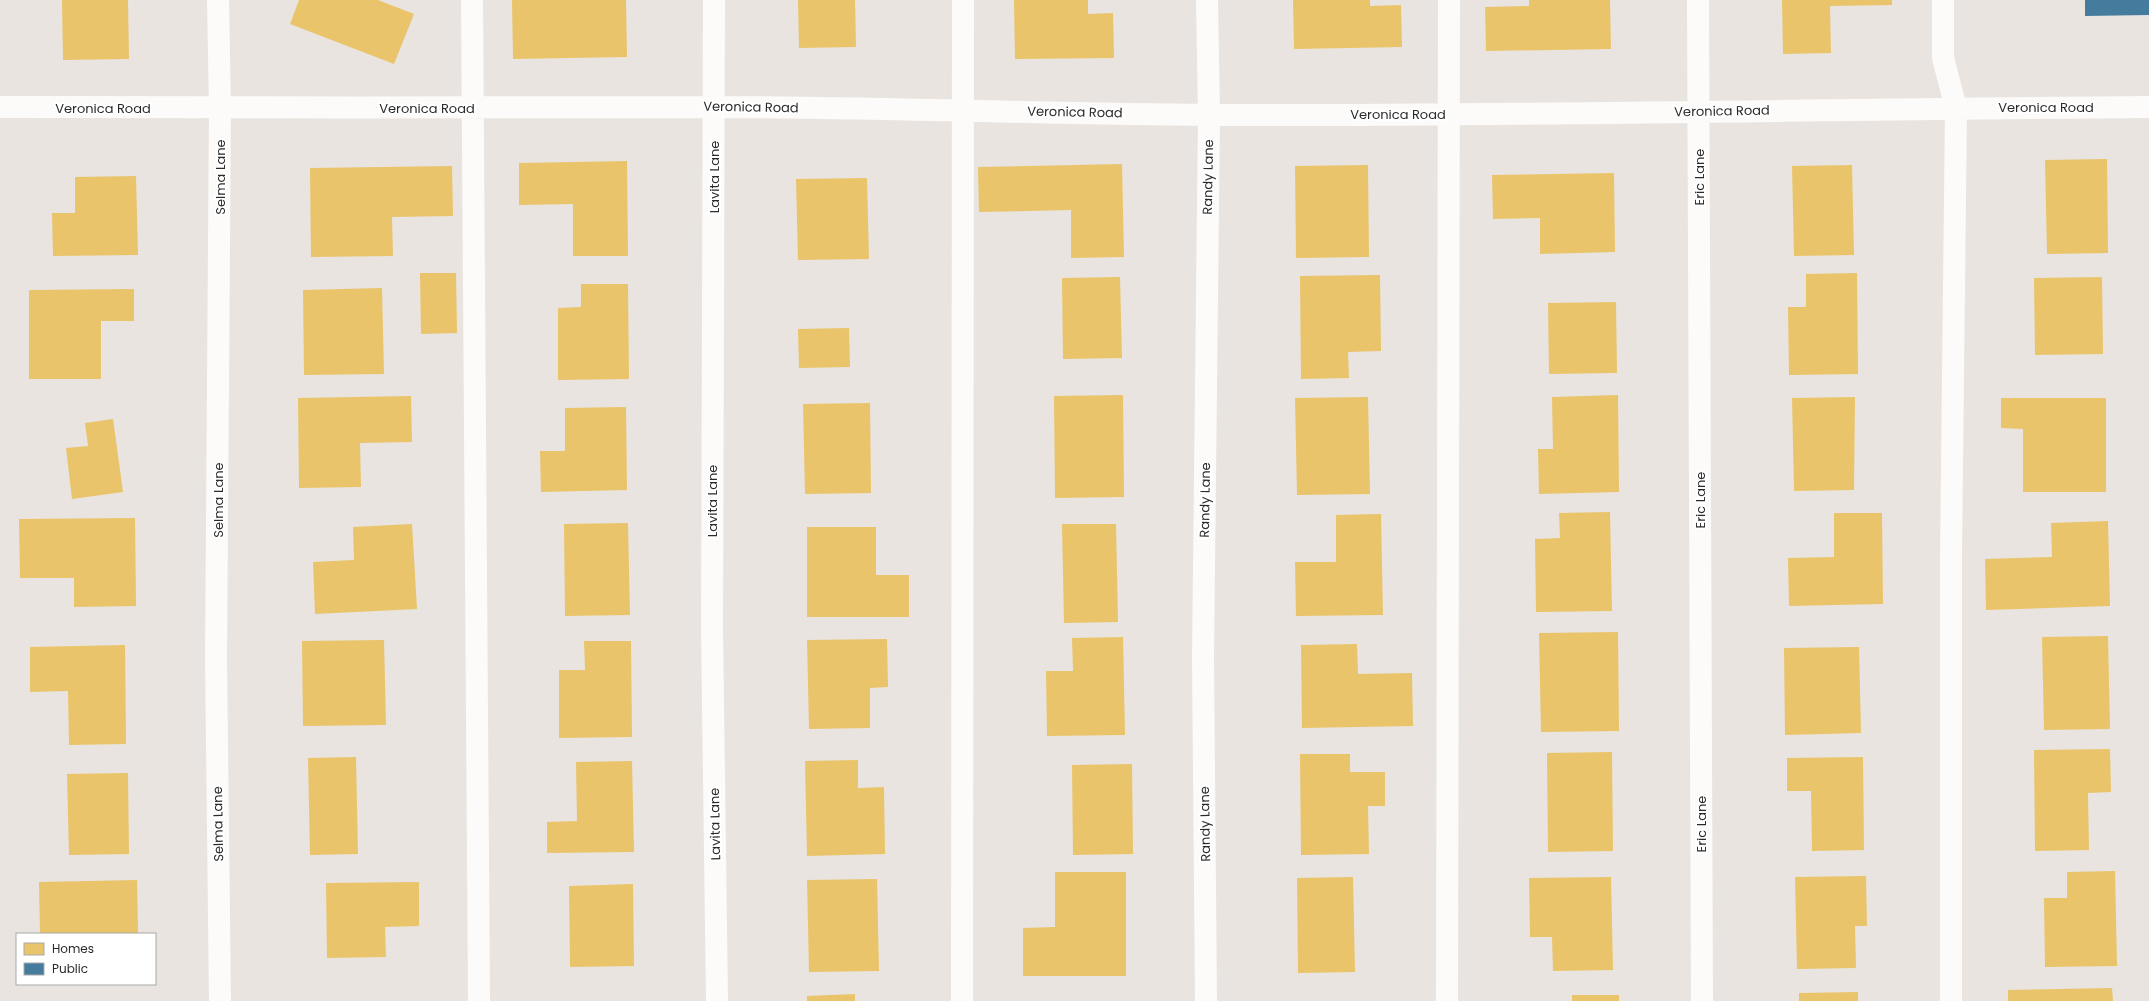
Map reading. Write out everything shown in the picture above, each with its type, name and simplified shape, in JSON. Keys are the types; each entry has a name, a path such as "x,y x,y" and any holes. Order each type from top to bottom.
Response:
{"street":[{"name":"Selma Lane","path":"218,0 220,109 216,651 220,1001"},
{"path":"472,0 479,1001"},
{"name":"Lavita Lane","path":"714,0 715,107 712,628 717,1001"},
{"path":"962,1001 963,0"},
{"name":"Randy Lane","path":"1206,1001 1203,658 1209,115 1207,0"},
{"path":"1448,1001 1449,0"},
{"name":"Eric Lane","path":"1698,0 1702,1001"},
{"path":"1943,0 1943,58 1956,108 1951,549 1951,1001"},
{"name":"Veronica Road","path":"0,107 220,109 715,107 1209,115 2149,107"}],"building: Homes":[{"path":"62,0 128,0 129,59 63,60"},
{"path":"299,0 378,0 414,14 394,64 290,24"},
{"path":"512,0 626,0 627,57 513,59"},
{"path":"798,0 855,0 856,47 799,48"},
{"path":"1014,0 1088,0 1088,14 1113,13 1114,58 1015,59"},
{"path":"1293,0 1370,0 1370,6 1401,5 1402,47 1294,49"},
{"path":"1529,0 1610,0 1611,49 1486,51 1485,7 1529,6"},
{"path":"1782,0 1892,0 1892,5 1830,6 1831,53 1783,54"},
{"path":"2107,159 2108,253 2047,254 2045,160"},
{"path":"627,161 628,256 573,256 573,204 519,205 519,163"},
{"path":"1122,164 1124,257 1071,258 1071,210 979,212 978,167"},
{"path":"1368,165 1369,257 1296,258 1295,166"},
{"path":"1852,165 1854,255 1794,256 1792,166"},
{"path":"452,166 453,216 392,217 393,256 311,257 310,168"},
{"path":"1614,173 1615,252 1540,254 1540,218 1493,219 1492,175"},
{"path":"136,176 138,255 53,256 52,213 75,213 75,177"},
{"path":"867,178 869,259 798,260 796,179"},
{"path":"420,273 456,273 457,333 421,334"},
{"path":"1857,273 1858,374 1789,375 1788,307 1806,307 1806,274"},
{"path":"1380,275 1381,351 1348,352 1349,378 1301,379 1300,276"},
{"path":"1120,277 1122,358 1063,359 1062,278"},
{"path":"2102,277 2103,354 2035,355 2034,278"},
{"path":"581,284 628,284 629,379 558,380 558,308 581,307"},
{"path":"382,288 384,374 304,375 303,290"},
{"path":"134,289 134,321 101,321 101,379 29,379 29,290"},
{"path":"1616,302 1617,373 1549,374 1548,303"},
{"path":"849,328 850,367 799,368 798,329"},
{"path":"1123,395 1124,497 1055,498 1054,396"},
{"path":"1618,395 1619,492 1539,494 1538,449 1553,449 1552,397"},
{"path":"411,396 412,442 360,443 361,487 299,488 298,398"},
{"path":"1368,397 1370,494 1297,495 1295,398"},
{"path":"1855,397 1854,490 1794,491 1792,398"},
{"path":"2001,398 2106,398 2106,492 2023,492 2023,429 2001,428"},
{"path":"870,403 871,493 805,494 803,404"},
{"path":"626,407 627,490 541,492 540,451 565,451 565,408"},
{"path":"113,419 123,492 72,499 66,448 88,446 85,423"},
{"path":"1610,512 1612,611 1536,612 1535,539 1560,538 1559,513"},
{"path":"1834,513 1882,513 1883,604 1789,606 1788,558 1834,557"},
{"path":"1381,514 1383,615 1296,616 1295,562 1336,562 1336,515"},
{"path":"135,518 136,606 74,607 74,578 20,578 19,519"},
{"path":"2108,521 2110,606 1986,610 1985,559 2052,557 2051,523"},
{"path":"628,523 630,615 565,616 564,524"},
{"path":"412,524 417,609 315,614 313,562 354,560 353,527"},
{"path":"1062,524 1116,524 1118,622 1064,623"},
{"path":"807,527 876,527 876,575 909,575 909,617 807,617"},
{"path":"1618,632 1619,731 1541,732 1539,633"},
{"path":"2108,636 2110,729 2044,730 2042,637"},
{"path":"1123,637 1125,735 1047,736 1046,671 1073,671 1072,638"},
{"path":"887,639 888,687 870,688 870,728 809,729 807,640"},
{"path":"384,640 386,725 303,726 302,641"},
{"path":"584,641 631,641 632,737 559,738 559,670 585,670"},
{"path":"1357,644 1358,674 1412,673 1413,726 1302,728 1301,645"},
{"path":"125,645 126,744 69,745 68,691 30,692 30,647"},
{"path":"1859,647 1861,733 1785,735 1784,648"},
{"path":"2110,749 2111,792 2088,793 2089,850 2035,851 2034,750"},
{"path":"1612,752 1613,851 1548,852 1547,753"},
{"path":"1300,754 1350,754 1350,772 1385,772 1385,806 1368,806 1369,854 1301,855"},
{"path":"356,757 358,854 310,855 308,758"},
{"path":"1863,757 1864,850 1812,851 1811,791 1787,791 1787,758"},
{"path":"858,760 858,788 884,787 885,854 807,856 805,761"},
{"path":"632,761 634,852 547,853 547,822 577,821 576,762"},
{"path":"1132,764 1133,854 1073,855 1072,765"},
{"path":"128,773 129,854 69,855 67,774"},
{"path":"2115,871 2117,966 2045,967 2044,898 2067,898 2067,872"},
{"path":"1055,872 1126,872 1126,976 1023,976 1023,928 1055,927"},
{"path":"1866,876 1867,926 1855,926 1856,968 1797,969 1795,877"},
{"path":"1353,877 1355,972 1298,973 1297,878"},
{"path":"1611,877 1613,970 1553,971 1552,937 1530,937 1529,878"},
{"path":"877,879 879,971 809,972 807,880"},
{"path":"137,880 138,933 40,933 39,882"},
{"path":"419,882 419,926 385,927 386,957 327,958 326,883"},
{"path":"633,884 634,966 570,967 569,886"},
{"path":"2112,988 2113,1001 2008,1001 2008,990"},
{"path":"1858,992 1858,1001 1799,1001 1799,993"},
{"path":"855,994 855,1001 807,1001 807,996"},
{"path":"1572,995 1619,995 1619,1001 1572,1001"}],"building: Public":[{"path":"2085,0 2149,0 2149,15 2085,16"}]}
